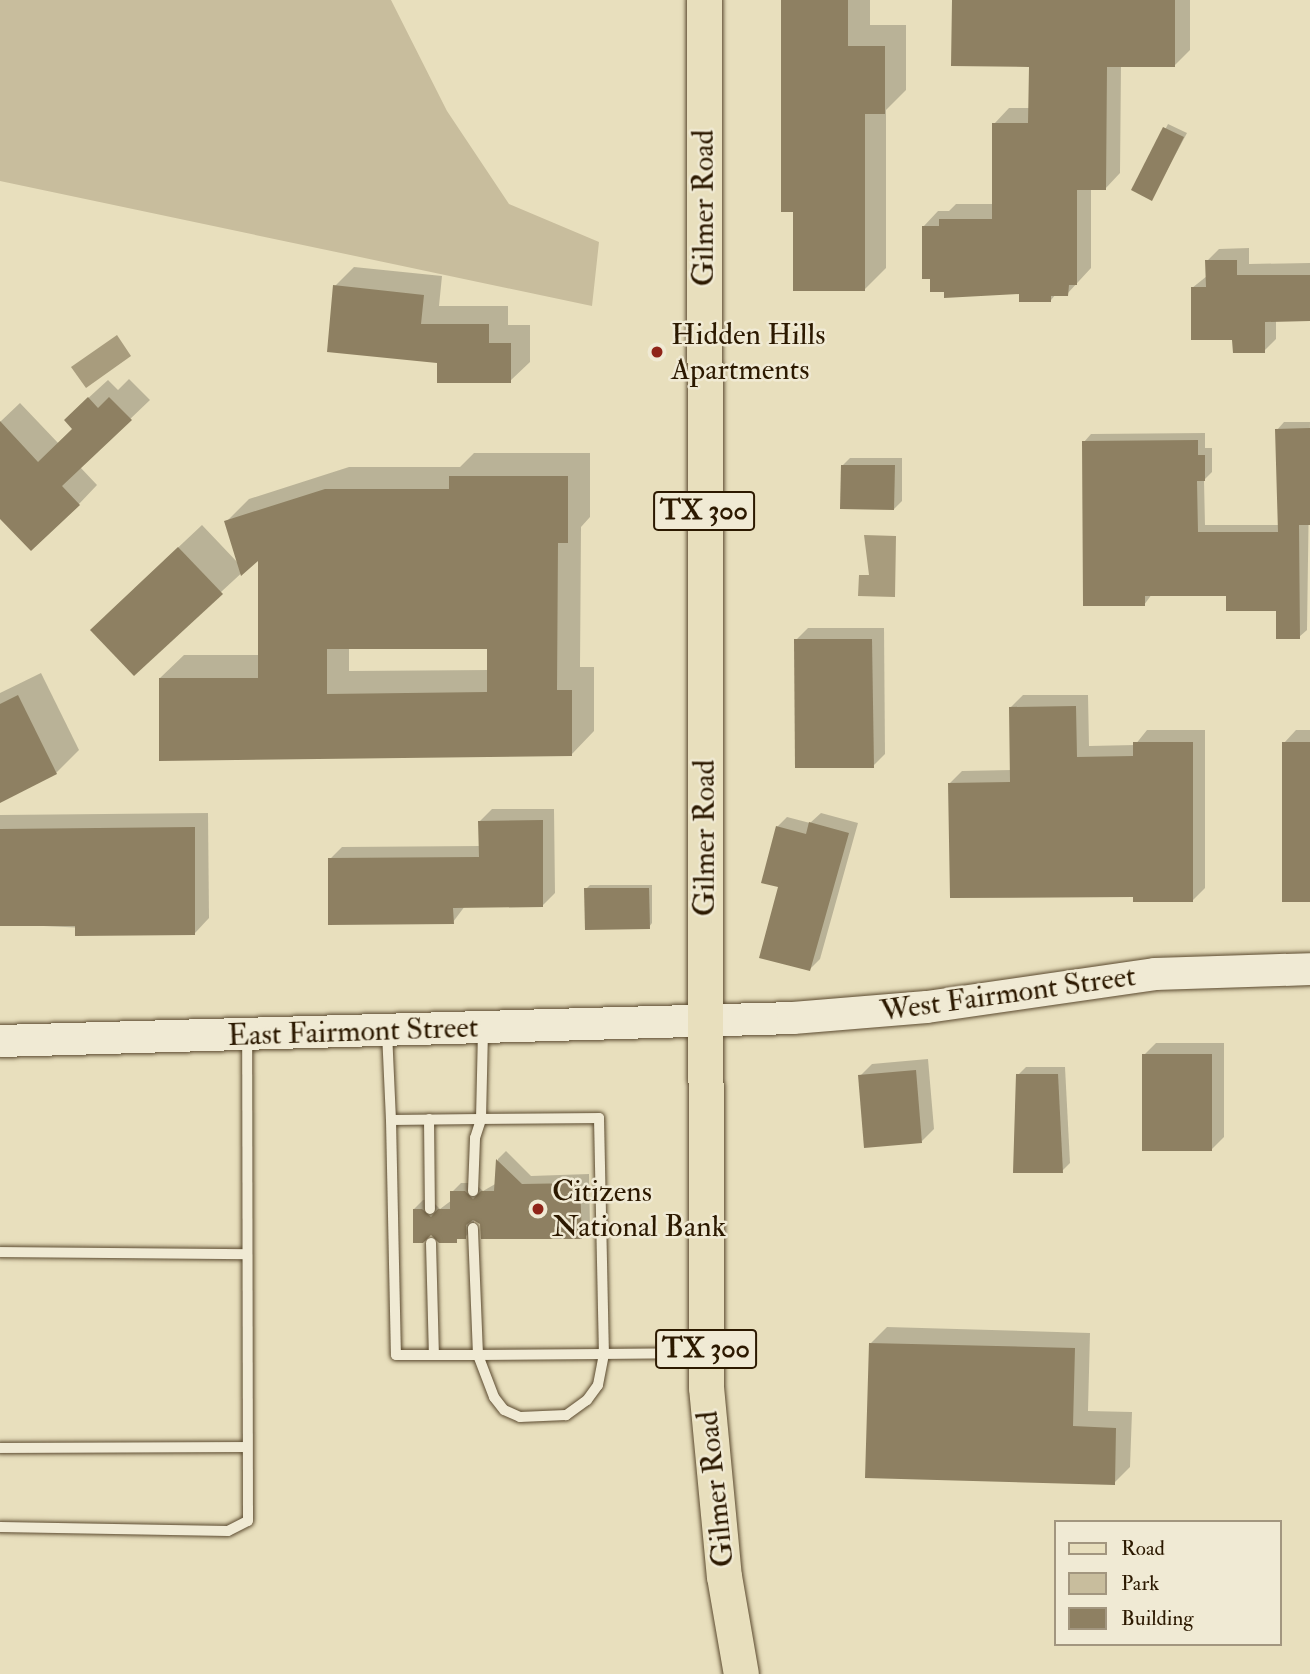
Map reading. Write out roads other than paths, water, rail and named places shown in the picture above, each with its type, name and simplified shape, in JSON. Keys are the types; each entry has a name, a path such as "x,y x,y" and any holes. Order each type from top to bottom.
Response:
{"main road":[{"name":"Gilmer Road","path":"704,0 706,1353 714,1493 741,1674"}],"street":[{"name":"West Fairmont Street","path":"705,1022 879,1012 1155,974 1310,969"},
{"name":"East Fairmont Street","path":"0,1041 705,1022"}],"lane":[{"path":"473,1191 475,1138 481,1119 483,1028"},
{"path":"387,1031 396,1355 706,1353"},
{"path":"0,1527 228,1531 248,1521 247,1035"},
{"path":"391,1120 599,1118 604,1354 598,1385 587,1400 566,1415 520,1417 504,1410 494,1397 478,1355 473,1227"},
{"path":"429,1119 430,1209"},
{"path":"431,1243 434,1355"},
{"path":"0,1252 247,1254"},
{"path":"0,1448 247,1447"}],"place":[{"name":"Hidden Hills Apartments","path":"657,352"},
{"name":"Citizens National Bank","path":"538,1209"}]}
